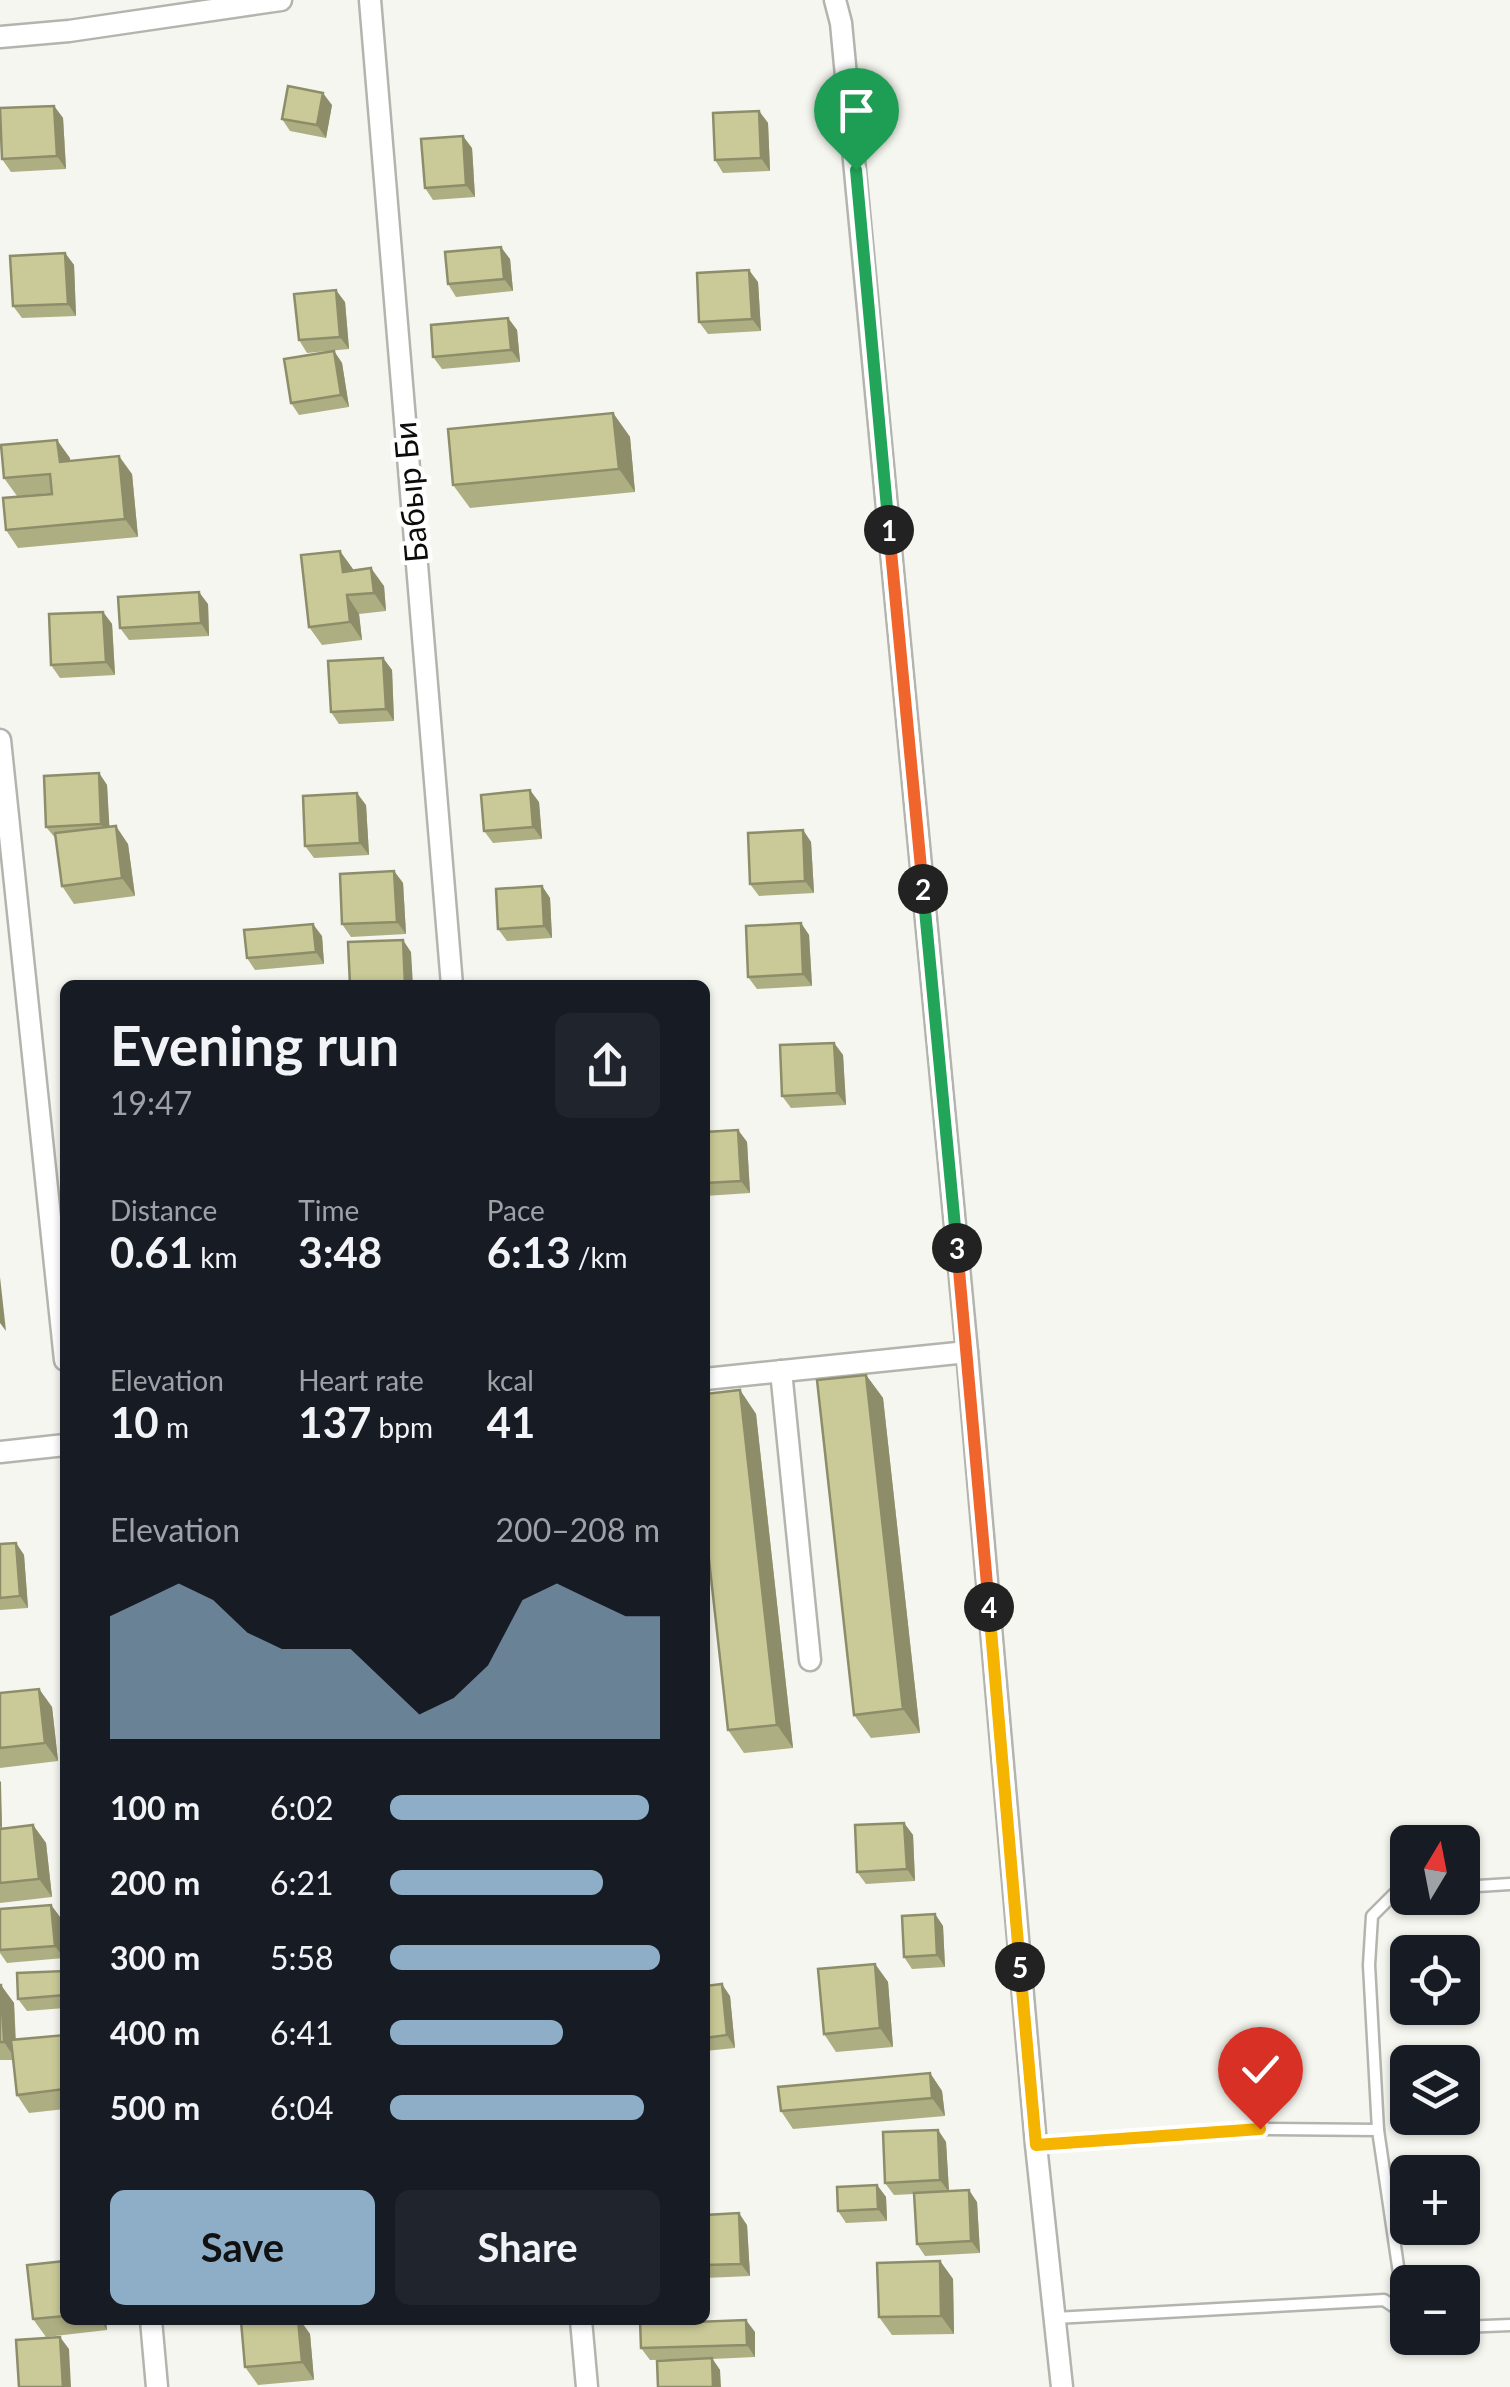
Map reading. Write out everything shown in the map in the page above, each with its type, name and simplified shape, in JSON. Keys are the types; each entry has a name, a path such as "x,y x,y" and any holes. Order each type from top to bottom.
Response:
{"street":[{"path":"0,38 281,0"},
{"name":"Бабыр Би","path":"370,0 452,980"},
{"path":"835,0 842,23 967,1352 1036,2145 1062,2387"},
{"path":"0,740 60,1312"},
{"path":"710,1378 967,1352"},
{"path":"781,1371 810,1660"},
{"path":"0,1452 60,1446"},
{"path":"152,2325 157,2387"},
{"path":"581,2325 587,2387"}],"lane":[{"path":"1480,1886 1510,1884"},
{"path":"1390,1899 1372,1916 1370,1965 1378,2130 1398,2265"},
{"path":"1036,2145 1260,2129 1378,2130"},
{"path":"1054,2318 1384,2300 1390,2304"},
{"path":"1480,2326 1510,2325"}],"building":[{"path":"288,86 323,93 317,125 282,119"},
{"path":"54,106 57,156 2,159 0,108"},
{"path":"759,111 761,158 715,160 713,113"},
{"path":"463,136 466,185 425,188 421,139"},
{"path":"501,247 504,279 448,284 445,252"},
{"path":"65,253 68,304 13,306 10,256"},
{"path":"749,270 752,319 699,322 697,273"},
{"path":"336,290 340,337 299,340 294,294"},
{"path":"508,318 511,350 433,357 431,325"},
{"path":"334,351 341,395 291,403 284,359"},
{"path":"613,413 619,469 453,485 448,429"},
{"path":"57,440 60,462 119,456 125,519 6,530 3,498 52,494 50,474 4,478 1,445"},
{"path":"340,551 343,572 371,568 374,593 347,595 350,622 309,627 301,555"},
{"path":"199,592 201,623 120,628 118,597"},
{"path":"103,612 106,662 51,665 49,614"},
{"path":"383,658 386,709 331,712 328,661"},
{"path":"99,773 101,824 46,827 44,776"},
{"path":"530,790 533,827 484,831 481,795"},
{"path":"357,793 360,843 305,846 303,796"},
{"path":"116,826 122,878 62,886 55,833"},
{"path":"803,830 805,881 750,884 748,833"},
{"path":"394,871 397,922 342,924 340,874"},
{"path":"542,886 544,926 498,929 496,889"},
{"path":"801,923 803,974 748,977 746,926"},
{"path":"313,924 316,952 247,958 244,930"},
{"path":"403,940 405,980 350,980 348,942"},
{"path":"834,1043 837,1093 782,1096 780,1045"},
{"path":"738,1130 741,1181 710,1183 710,1132"},
{"path":"866,1375 903,1709 854,1715 817,1380"},
{"path":"740,1390 777,1725 728,1730 710,1569 710,1393"},
{"path":"16,1543 20,1596 0,1598 0,1544"},
{"path":"39,1689 45,1743 0,1748 0,1693"},
{"path":"904,1823 907,1869 857,1872 855,1825"},
{"path":"33,1825 39,1879 0,1883 0,1829"},
{"path":"51,1905 55,1946 0,1950 0,1909"},
{"path":"935,1914 937,1955 904,1957 902,1916"},
{"path":"875,1964 880,2028 824,2034 818,1969"},
{"path":"60,1971 60,1995 18,1999 17,1973"},
{"path":"722,1984 727,2035 710,2037 710,1985"},
{"path":"1,1985 4,2042 0,2042"},
{"path":"60,2035 60,2090 17,2095 11,2040"},
{"path":"930,2073 932,2098 781,2111 778,2087"},
{"path":"938,2130 940,2180 885,2183 883,2132"},
{"path":"877,2185 878,2209 838,2211 837,2187"},
{"path":"969,2190 971,2241 917,2244 914,2193"},
{"path":"739,2213 741,2264 710,2265 710,2215"},
{"path":"940,2261 941,2316 879,2317 877,2263"},
{"path":"60,2262 60,2316 33,2319 27,2265"},
{"path":"746,2320 747,2345 641,2348 640,2325 710,2325 710,2321"},
{"path":"241,2325 298,2325 302,2362 245,2367"},
{"path":"60,2337 63,2387 19,2387 16,2340"},
{"path":"712,2358 713,2387 658,2387 657,2361"}],"route":[{"path":"856,170 967,1352 1036,2145 1260,2129"}]}
